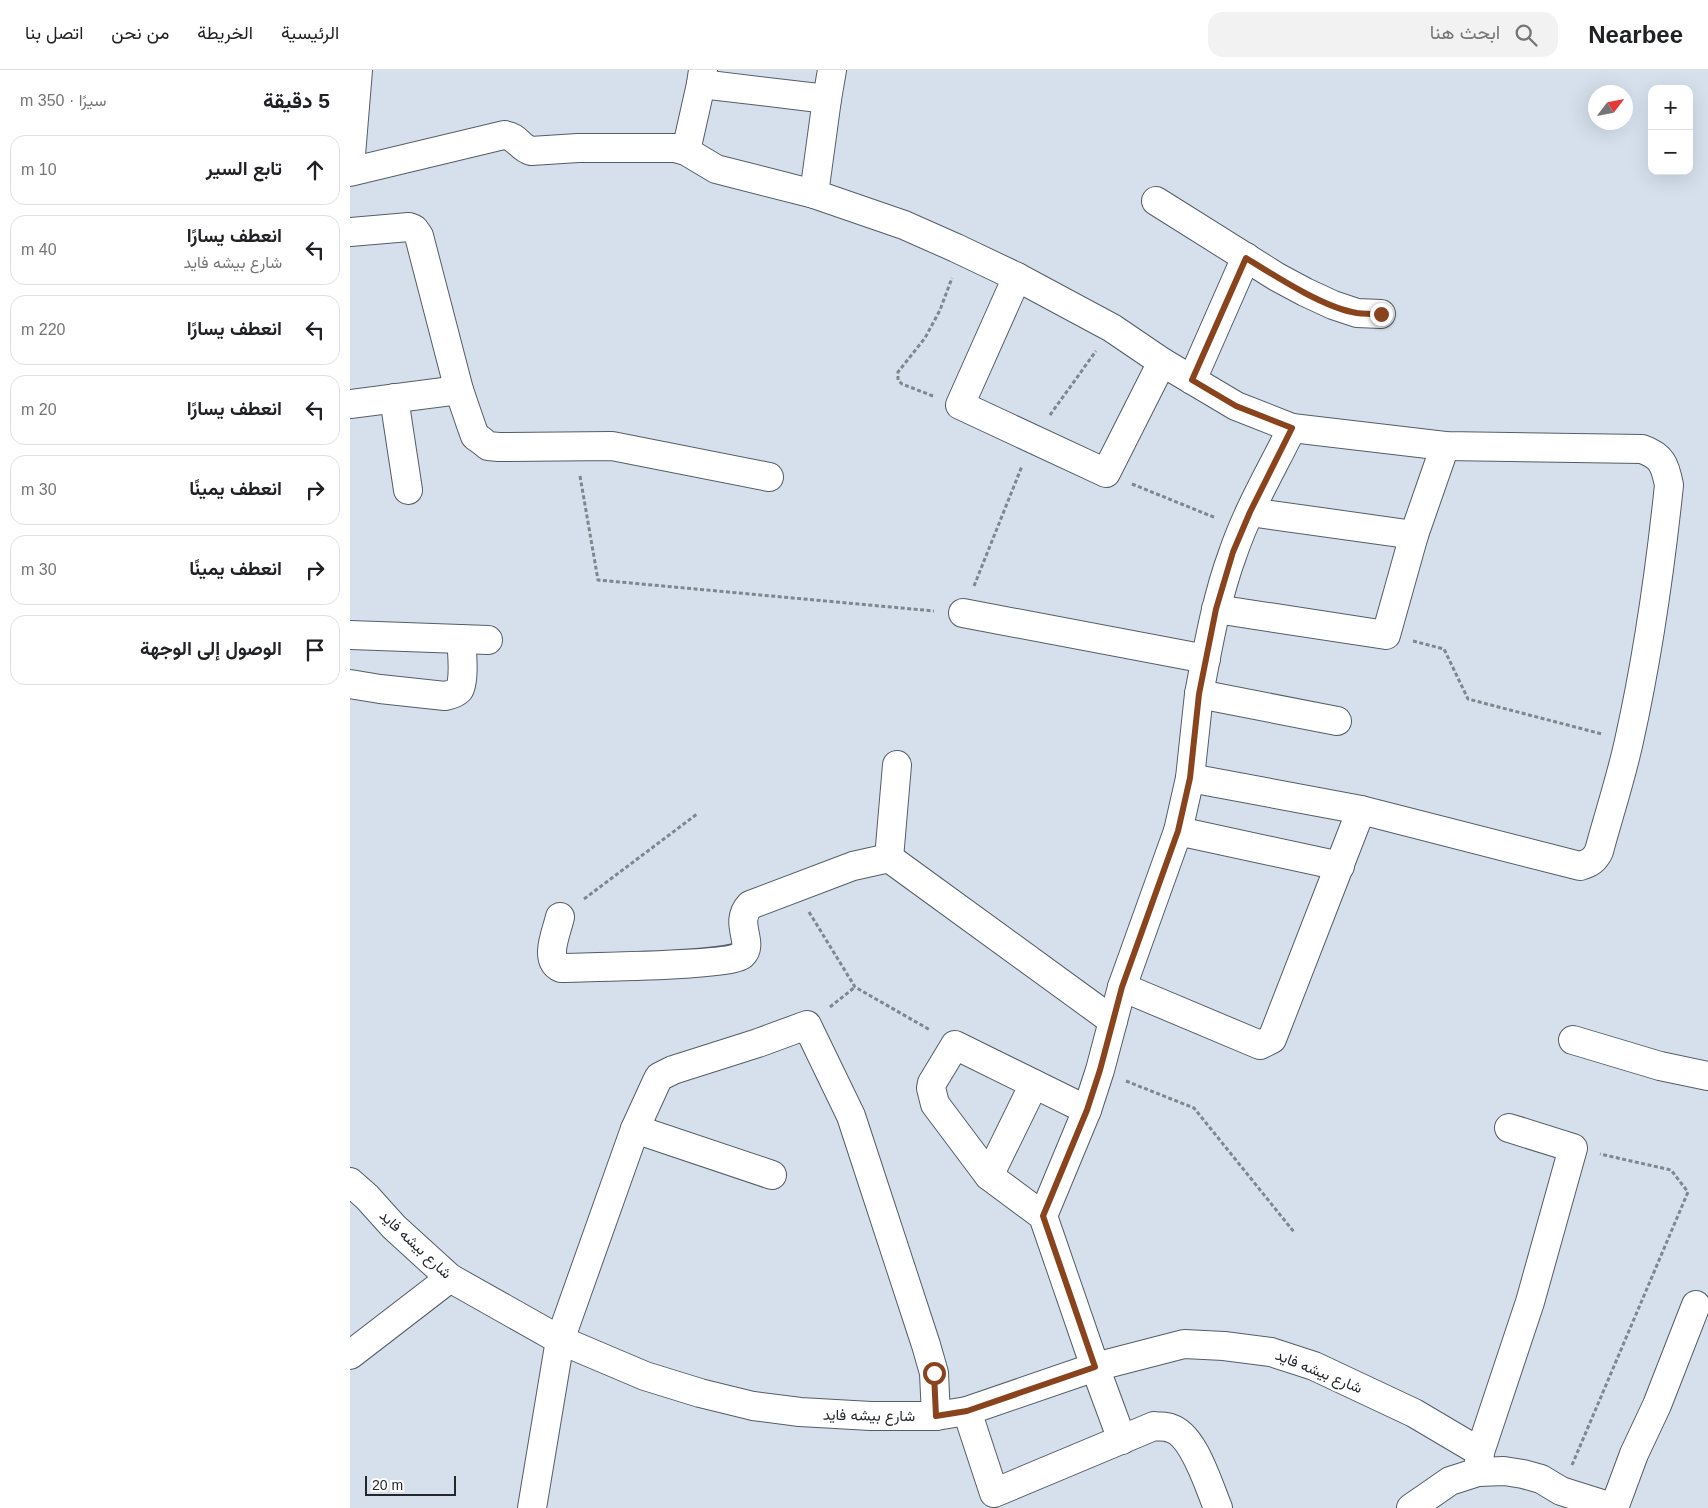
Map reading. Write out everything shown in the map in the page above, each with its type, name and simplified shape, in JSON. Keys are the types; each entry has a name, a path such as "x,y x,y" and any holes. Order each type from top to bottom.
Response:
{"street":[{"path":"350,167 358,70"},
{"path":"814,194 832,70"},
{"path":"686,151 702,77 827,99"},
{"path":"350,172 504,135 511,135 527,150 531,151 578,148 675,148 686,151 716,169 814,194 904,225 956,248 1017,277 1112,328 1162,362 1236,406 1292,428 1445,446 1642,449 1653,453 1662,461 1667,472 1669,485 1648,645 1629,742 1599,851 1596,858 1589,864 1580,866 1361,810 1190,778"},
{"path":"1156,201 1277,277 1333,305 1357,313 1381,314"},
{"path":"350,232 409,226 419,236 459,390 476,436 488,446 499,448 612,446 770,477"},
{"path":"1192,380 1246,258"},
{"path":"1017,277 960,405 1106,473 1162,362"},
{"path":"350,404 459,390"},
{"path":"394,398 408,490"},
{"path":"1043,1216 1087,1110 1100,1070 1122,987 1178,831 1190,778 1199,694 1216,609 1233,552 1246,521 1292,428"},
{"path":"1216,609 1386,635 1414,535 1445,446"},
{"path":"1246,521 1414,535"},
{"path":"963,614 1206,659"},
{"path":"350,635 488,640"},
{"path":"350,684 435,695 454,694 460,689 462,682 462,639"},
{"path":"1199,694 1337,721"},
{"path":"889,858 898,765"},
{"path":"1122,987 1260,1045 1266,1044 1272,1039 1361,810"},
{"path":"1178,831 1340,866"},
{"path":"560,917 551,954 556,966 561,968 724,960 739,957 744,953 746,947 743,918 744,911 750,905 853,866 889,858 1113,1021"},
{"path":"532,1508 560,1340 635,1129 659,1077 664,1073 758,1044 807,1026 838,1087 854,1125 934,1373 936,1416"},
{"path":"1573,1040 1660,1066 1708,1076"},
{"path":"1087,1110 955,1045 932,1083 932,1095 935,1104 989,1176 1043,1216 1122,1440"},
{"path":"989,1176 1034,1084"},
{"path":"1411,1508 1479,1462 1530,1302 1573,1148 1509,1128"},
{"path":"635,1129 772,1175"},
{"name":"شارع بيشه فايد","path":"350,1182 367,1197 394,1227 450,1278 560,1340 645,1376 700,1393 753,1406 800,1412 871,1416 936,1416 967,1411 1095,1367 1184,1344 1224,1346 1271,1352 1314,1366 1367,1390 1414,1413 1479,1462"},
{"path":"350,1355 450,1278"},
{"path":"1479,1462 1504,1471 1523,1474 1541,1480 1562,1491 1615,1508 1634,1454 1657,1405 1696,1305"},
{"path":"967,1411 994,1493 1154,1426 1171,1428 1182,1434 1194,1450 1218,1508"}],"path":[{"path":"956,248 952,278 940,310 924,338 898,372 898,377 902,384 906,386 960,405"},
{"path":"575,446 598,580 963,614 1000,516 1033,439 1112,328"},
{"path":"1106,473 1246,521"},
{"path":"1386,635 1444,649 1468,699 1629,742"},
{"path":"560,917 697,814"},
{"path":"794,888 855,987 955,1045"},
{"path":"1100,1070 1194,1108 1294,1232"},
{"path":"1562,1491 1688,1192 1671,1170 1573,1148"}],"route":[{"path":"934,1373 936,1416 967,1411 1095,1367 1043,1216 1087,1110 1100,1070 1122,987 1178,831 1190,778 1199,694 1216,609 1233,552 1250,512 1292,428 1236,406 1192,380 1246,258 1277,277 1333,305 1357,313 1381,314"}]}
